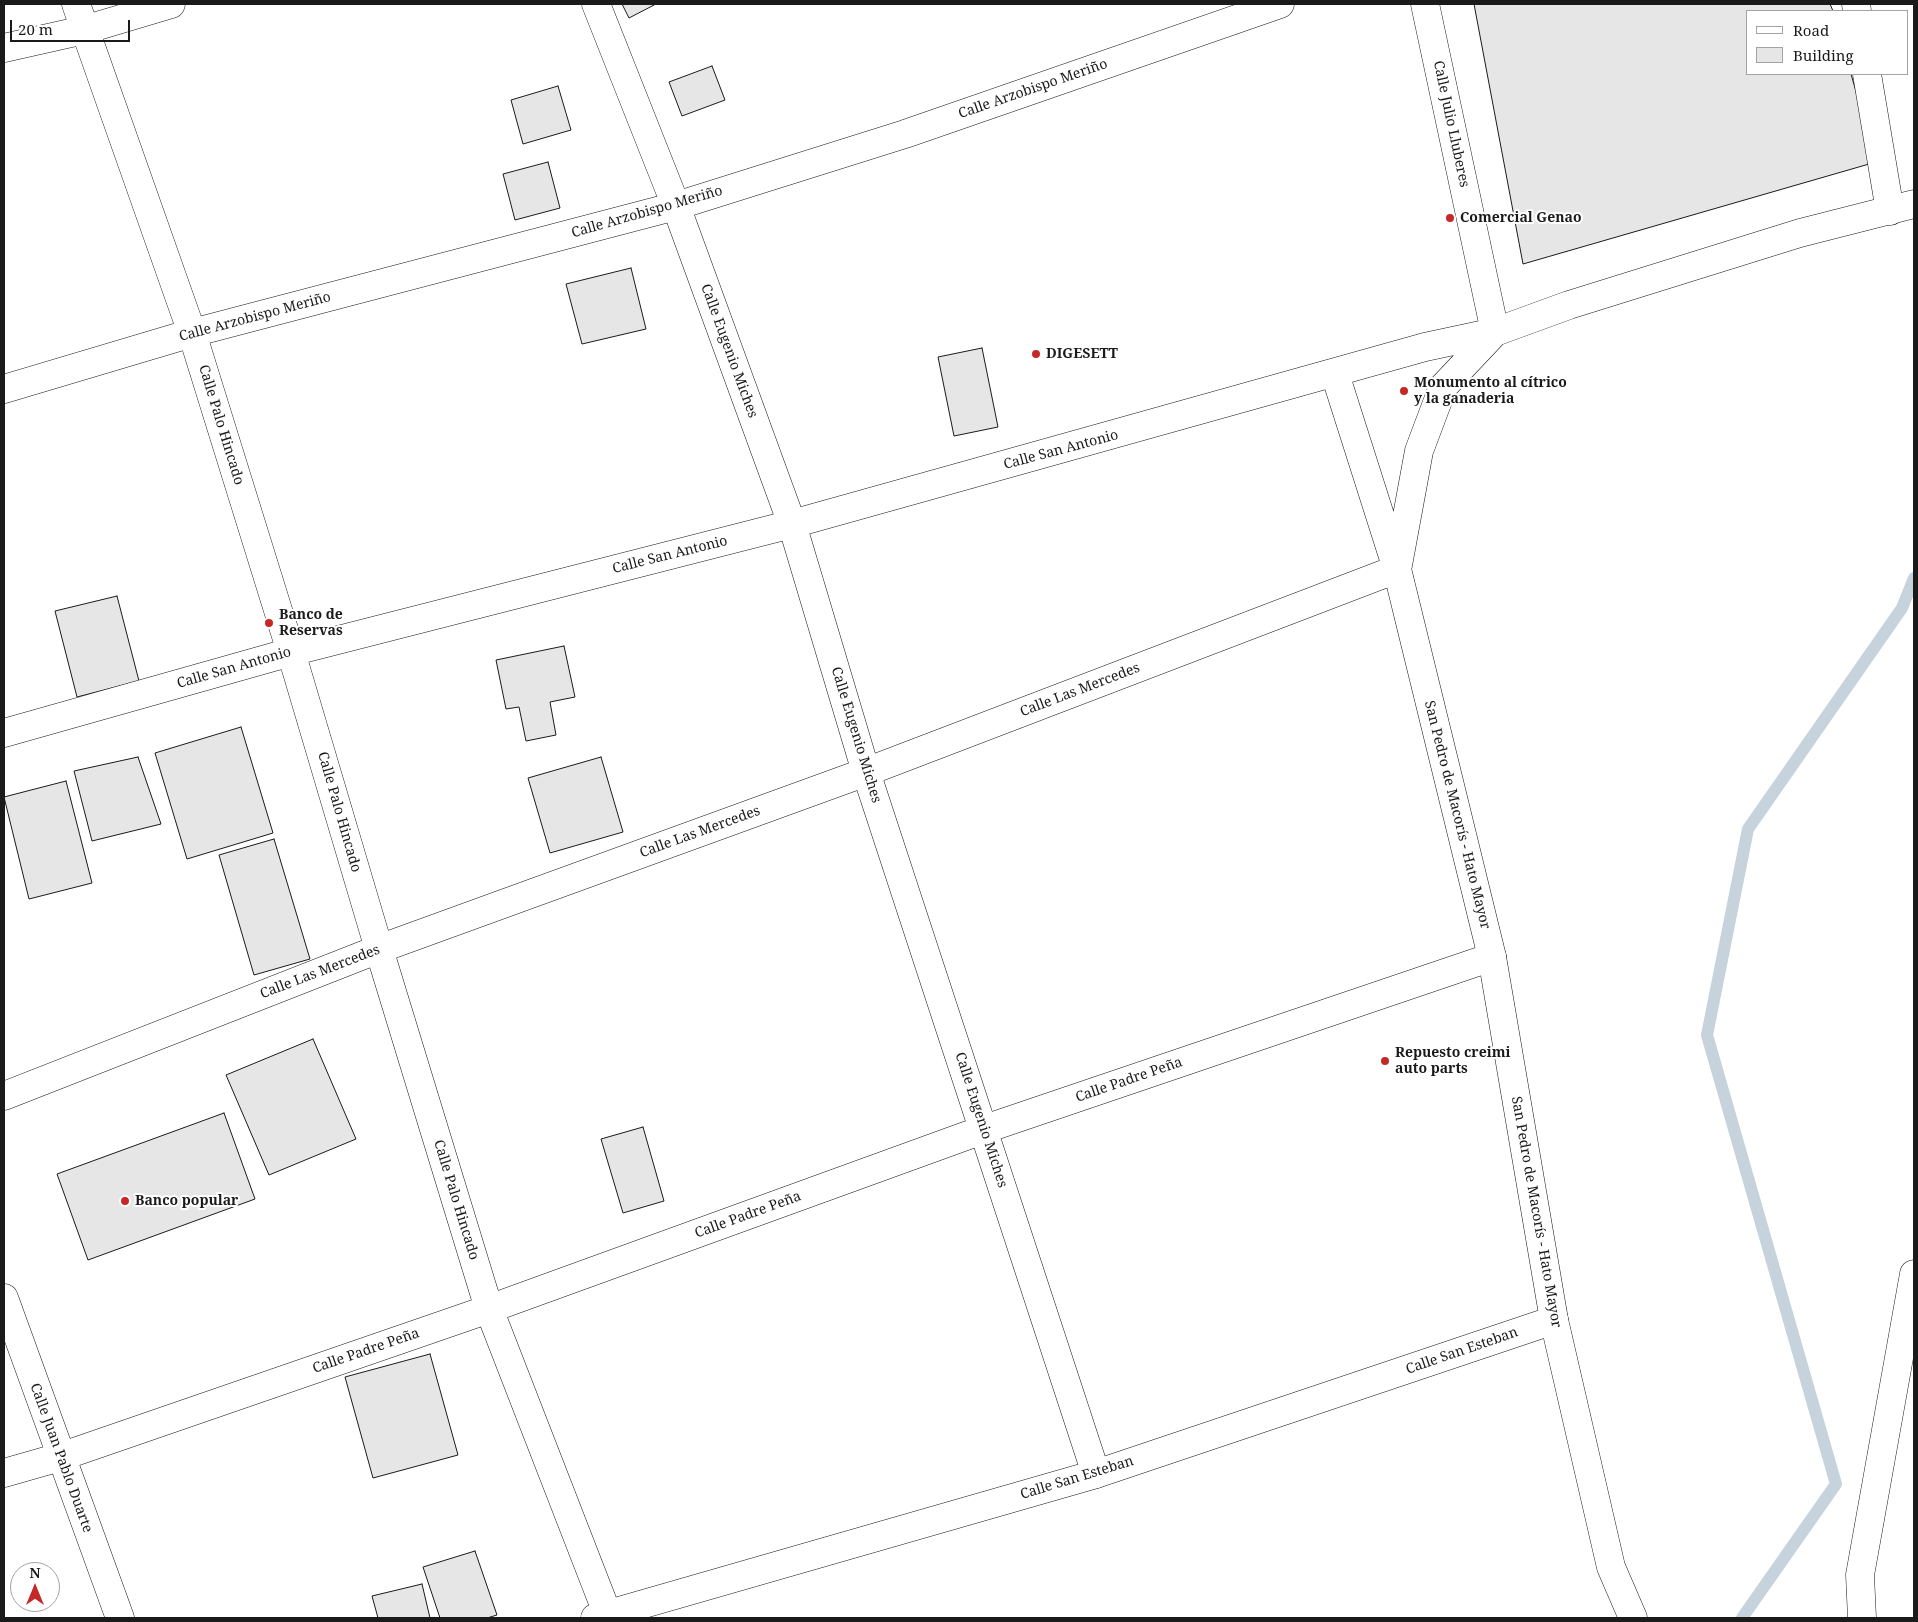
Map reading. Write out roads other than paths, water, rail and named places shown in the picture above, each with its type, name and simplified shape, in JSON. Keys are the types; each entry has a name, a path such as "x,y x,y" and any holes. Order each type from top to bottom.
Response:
{"street":[{"name":"Calle Palo Hincado","path":"76,4 192,333 292,652 379,949 489,1309 604,1617"},
{"path":"4,48 84,30 171,4"},
{"name":"Calle Eugenio Miches","path":"596,4 676,206 792,524 866,772 985,1129 1096,1474"},
{"name":"Calle Arzobispo Meriño","path":"4,389 192,333 676,206 906,134 1280,4"},
{"name":"Calle Julio Lluberes","path":"1425,4 1495,332"},
{"path":"1868,75 1902,208"},
{"name":"Calle San Antonio","path":"4,733 292,652 792,524 1426,348 1495,332 1569,305 1800,233 1902,208"},
{"name":"San Pedro de Macorís - Hato Mayor","path":"1397,569 1419,452 1443,388 1495,332"},
{"name":"San Pedro de Macorís - Hato Mayor","path":"1335,374 1397,569 1492,957 1554,1320 1611,1567 1633,1618"},
{"name":"Calle Las Mercedes","path":"4,1096 379,949 866,772 1397,569"},
{"name":"Calle Padre Peña","path":"4,1473 60,1457 489,1309 985,1129 1492,957"},
{"path":"1862,1618 1860,1575 1914,1274"},
{"name":"Calle Juan Pablo Duarte","path":"4,1298 60,1457 120,1618"},
{"name":"Calle San Esteban","path":"604,1617 1096,1474 1554,1320"}],"waterway":[{"path":"1742,1618 1836,1484 1707,1035 1748,829 1902,608 1914,578"}],"place":[{"name":"Comercial Genao","path":"1450,218"},
{"name":"DIGESETT","path":"1036,354"},
{"name":"Monumento al cítrico y la ganaderia","path":"1404,391"},
{"name":"Banco de Reservas","path":"269,623"},
{"name":"Repuesto creimi auto parts","path":"1385,1061"},
{"name":"Banco popular","path":"125,1201"}]}
